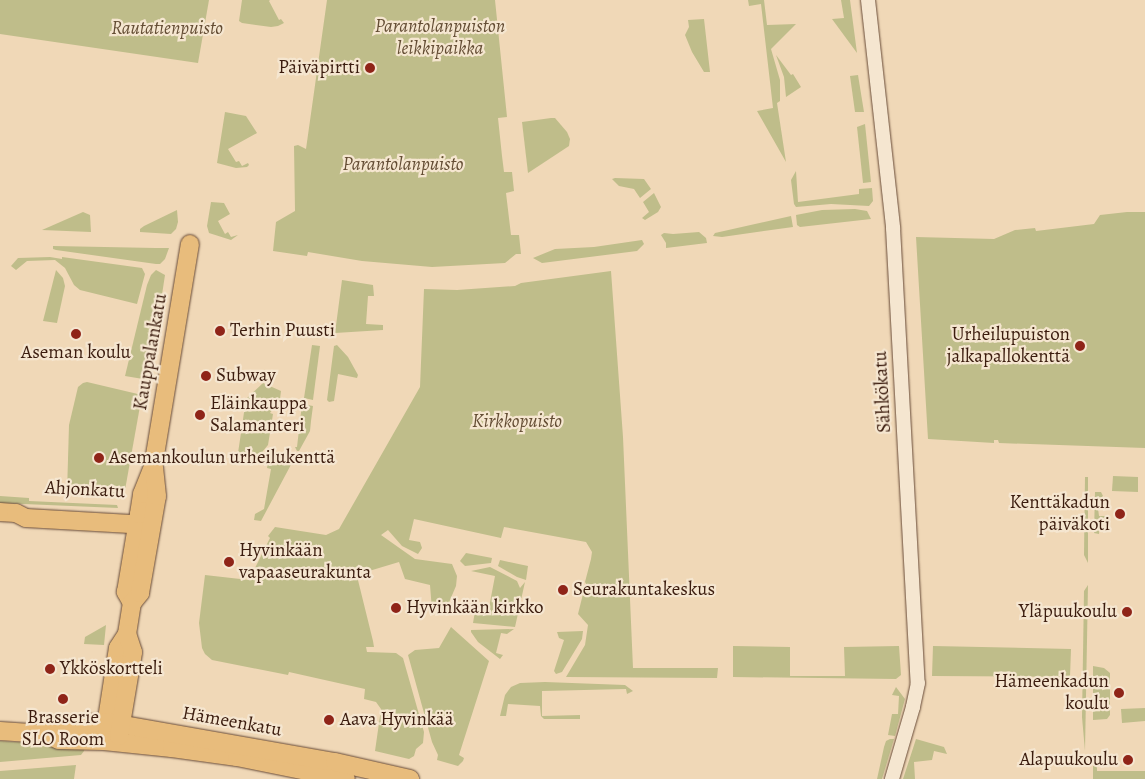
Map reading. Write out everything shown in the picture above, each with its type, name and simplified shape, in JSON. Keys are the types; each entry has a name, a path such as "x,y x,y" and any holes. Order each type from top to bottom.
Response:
{"main road":[{"name":"Kauppalankatu","path":"111,741 114,724 118,648 127,634 132,603 140,593 145,520 157,496 154,467 190,244"},
{"name":"Ahjonkatu","path":"8,513 26,518 145,520"},
{"name":"Hämeenkatu","path":"45,734 59,726 114,724 365,774 410,779"},
{"name":"Hämeenkatu","path":"0,731 45,734 59,740 111,741 237,757 346,779"}],"street":[{"name":"Sähkökatu","path":"868,0 893,228 918,683 914,707 892,779"}],"green space":[{"name":"Rautatienpuisto","path":"0,0 209,0 198,63 0,34"},
{"path":"242,0 270,0 279,20 281,19 284,23 271,27 242,23 239,21"},
{"name":"Parantolanpuisto","path":"327,0 495,0 507,117 498,118 504,172 512,172 514,191 506,193 511,235 519,235 521,254 516,254 505,263 432,267 362,261 308,252 307,256 273,251 276,222 295,211 294,146 298,145 306,149"},
{"path":"748,0 764,0 767,25 796,24 771,49 780,80 780,101 777,103 786,162 757,111 773,108 761,4 749,6"},
{"path":"841,0 850,0 857,53 832,19 844,18"},
{"path":"704,19 710,72 704,72 692,52 685,35 689,27 688,20"},
{"path":"776,55 791,75 793,74 801,87 786,97 784,77"},
{"path":"858,75 864,112 855,112 850,76"},
{"path":"225,112 246,116 257,133 228,149 236,162 239,161 242,166 248,163 247,167 236,168 217,163"},
{"path":"555,118 567,132 570,139 569,146 528,173 522,122"},
{"path":"865,124 871,182 863,183 857,127"},
{"path":"796,171 798,202 859,194 859,189 872,188 873,201 869,206 831,204 796,207 791,180"},
{"path":"612,179 644,179 651,189 640,198 634,189 619,186"},
{"path":"654,193 661,207 658,212 645,220 642,218 649,212 643,202"},
{"path":"211,202 224,203 230,214 218,221 225,234 228,232 231,237 238,235 231,240 209,233 207,226"},
{"path":"855,209 867,211 871,219 800,227 797,225 796,215 822,210"},
{"path":"177,210 178,222 176,229 171,234 140,232 140,229 144,226"},
{"path":"83,212 90,215 91,232 42,230"},
{"path":"1145,212 1145,448 999,443 998,440 994,440 994,443 928,439 916,237 994,239 1015,230 1035,228 1036,231 1094,224 1100,215"},
{"path":"791,216 793,227 722,237 713,236 715,233"},
{"path":"699,232 706,238 707,243 666,248 666,243 661,235 664,233"},
{"path":"642,240 644,244 637,251 542,263 533,258 555,249 594,247"},
{"path":"53,246 169,248 165,259 160,264 156,264 56,250 53,249"},
{"path":"50,257 142,268 145,274 137,304 80,290 74,285 65,268 55,260 27,261 16,270 11,266 18,258"},
{"path":"56,270 63,278 65,286 57,323 43,321"},
{"path":"156,270 165,275 149,380 125,376 147,285 151,275"},
{"name":"Kirkkopuisto","path":"611,271 623,437 633,668 718,668 717,678 566,677 585,645 588,625 578,614 584,590 588,587 585,582 592,552 586,542 504,527 501,538 414,519 409,540 420,542 422,548 418,554 402,546 388,530 381,535 415,559 452,564 457,576 456,586 447,607 432,610 430,585 405,579 399,562 369,571 355,568 374,647 366,647 367,652 396,653 403,658 424,732 423,743 416,749 414,756 409,759 375,751 381,709 376,702 364,699 365,689 289,672 288,675 212,660 205,654 202,648 199,623 205,575 249,580 270,538 268,536 275,527 326,535 339,529 420,387 424,289 457,290 515,286 521,283"},
{"path":"342,280 373,285 374,296 368,296 366,324 383,325 383,330 335,333"},
{"path":"312,345 320,346 313,400 304,398"},
{"path":"337,345 348,357 358,375 357,378 338,374 334,401 329,402 327,400 334,346"},
{"name":"Asemankoulun urheilukenttä","path":"87,382 142,395 125,490 118,497 67,493 69,425 78,387"},
{"path":"263,383 281,391 280,399 270,413 273,414 268,445 258,457 238,453 246,399"},
{"path":"302,404 313,406 310,431 299,451 297,451 295,447 297,447"},
{"path":"288,452 294,459 261,521 254,520 255,514 264,509 271,469 267,468 268,462 276,454"},
{"path":"1113,476 1138,477 1138,492 1112,491"},
{"path":"1085,477 1088,477 1088,563 1084,555"},
{"path":"1095,492 1101,492 1103,496 1097,501 1099,516 1107,516 1109,522 1100,523 1099,534 1094,533"},
{"path":"0,496 29,498 29,501 117,505 118,508 0,503"},
{"path":"466,553 492,558 491,563 465,566 460,561"},
{"path":"500,560 528,566 526,580 498,566"},
{"path":"490,567 517,581 520,588 525,582 515,627 473,623 475,611 488,613 495,576 471,571"},
{"path":"1088,585 1085,751 1082,717 1084,591"},
{"path":"106,625 104,645 84,644 85,637"},
{"path":"451,627 489,661 459,755 464,758 458,766 437,760 438,755 432,742 408,655 415,650 439,648"},
{"path":"514,629 507,634 501,633 496,653 503,655 500,659 478,642 471,632 471,630"},
{"path":"583,631 582,639 562,672 556,674 554,671 564,640 559,638 557,632"},
{"path":"733,646 790,647 790,676 845,676 844,647 899,646 901,675 896,679 733,677"},
{"path":"933,646 1071,649 1070,677 932,676"},
{"path":"1093,666 1104,668 1110,673 1110,715 1107,719 1093,720"},
{"path":"520,683 625,685 633,691 627,694 626,689 542,691 542,716 580,715 580,719 544,719 541,716 540,706 508,704 506,716 500,716 505,695 511,687"},
{"path":"896,687 905,699 895,736 888,735 892,714 898,714 899,696 892,695"},
{"path":"1145,708 1145,721 1122,723 1121,709"},
{"path":"894,739 882,779 877,779 884,747 886,741"},
{"path":"916,739 944,747 947,754 934,751 932,760 914,762 915,779 903,779"},
{"path":"0,741 85,746 81,755 0,762"},
{"path":"1093,762 1097,763 1097,771 1145,771 1145,779 1093,779"},
{"path":"76,765 74,779 0,779 0,771"}],"place":[{"name":"Päiväpirtti","path":"370,68"},
{"name":"Terhin Puusti","path":"220,331"},
{"name":"Aseman koulu","path":"76,334"},
{"name":"Urheilupuiston jalkapallokenttä","path":"1080,346"},
{"name":"Subway","path":"206,376"},
{"name":"Eläinkauppa Salamanteri","path":"200,415"},
{"name":"Asemankoulun urheilukenttä","path":"99,458"},
{"name":"Kenttäkadun päiväkoti","path":"1120,514"},
{"name":"Hyvinkään vapaaseurakunta","path":"229,562"},
{"name":"Seurakuntakeskus","path":"563,590"},
{"name":"Hyvinkään kirkko","path":"396,608"},
{"name":"Yläpuukoulu","path":"1127,612"},
{"name":"Ykköskortteli","path":"50,669"},
{"name":"Hämeenkadun koulu","path":"1119,693"},
{"name":"Brasserie SLO Room","path":"63,699"},
{"name":"Aava Hyvinkää","path":"329,720"},
{"name":"Alapuukoulu","path":"1128,760"}],"park label":[{"name":"Parantolanpuiston leikkipaikka","path":"440,38"}]}
